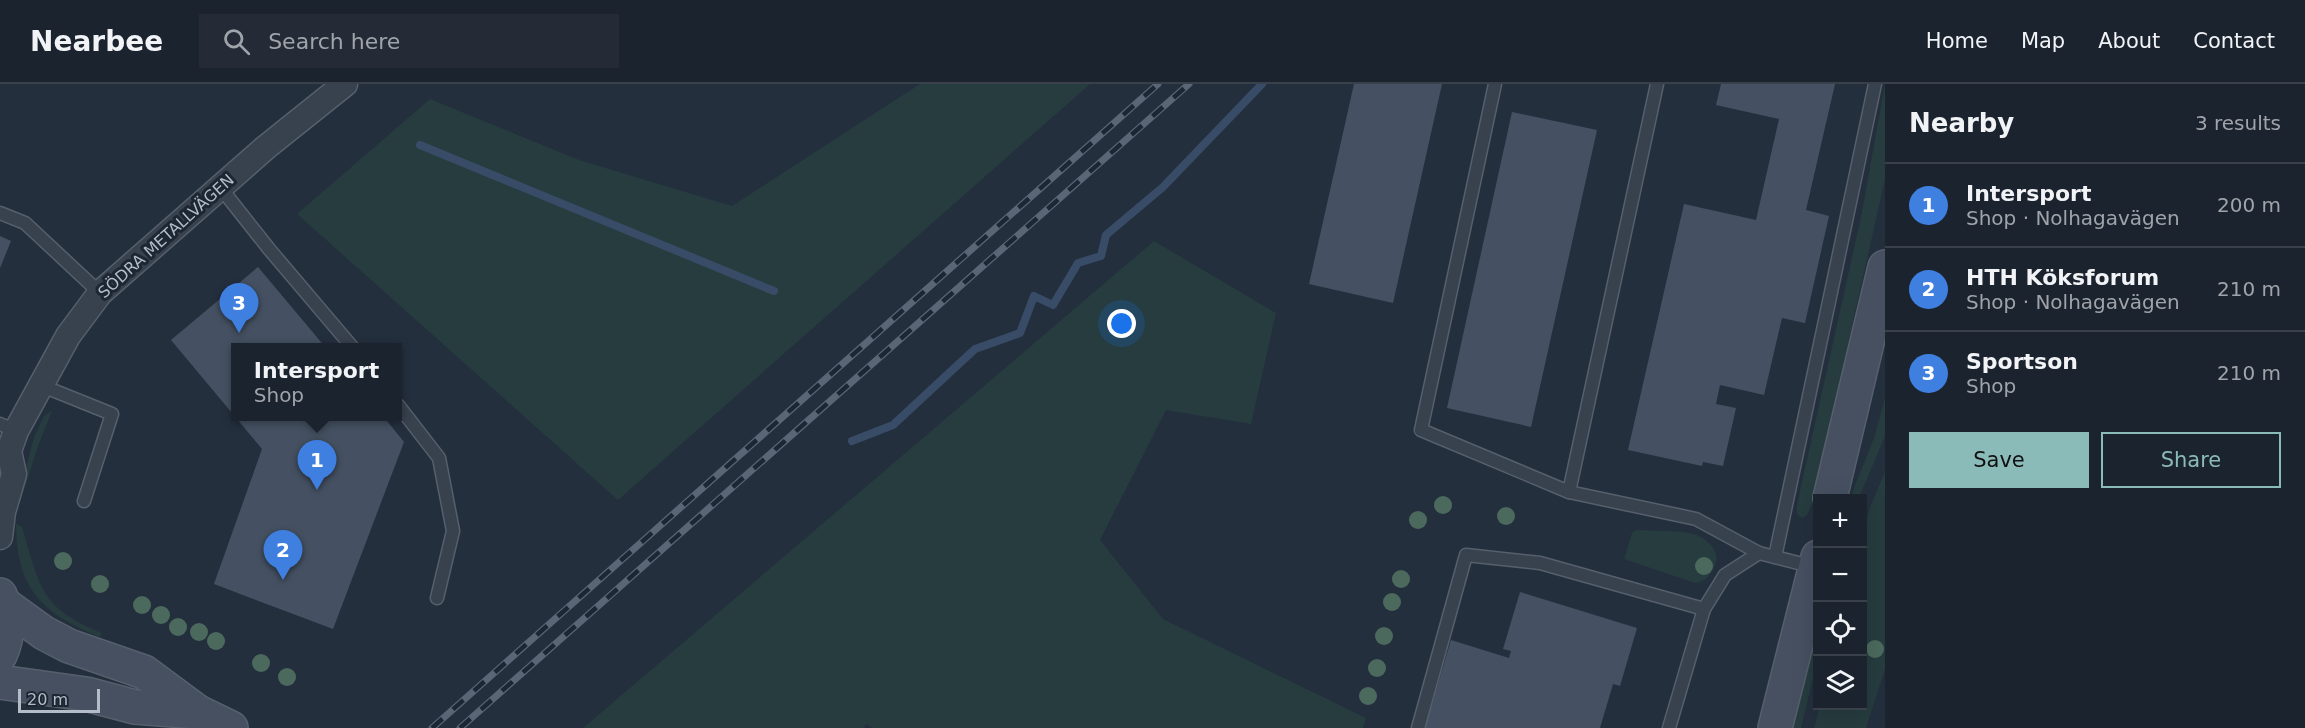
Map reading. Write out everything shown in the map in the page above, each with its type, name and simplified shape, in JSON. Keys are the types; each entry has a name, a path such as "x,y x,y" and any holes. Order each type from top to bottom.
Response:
{"street":[{"name":"SÖDRA METALLVÄGEN","path":"0,537 3,512 14,474 6,441 68,336 100,293 220,187 345,84"},
{"path":"1831,494 1885,267"},
{"path":"1775,728 1813,574"},
{"path":"0,655 5,646 8,625 2,599"},
{"path":"2,599 44,633 69,646 144,672 198,712 231,728"},
{"path":"0,682 86,694 135,707 198,712"}],"lane":[{"path":"1495,84 1422,430 1569,492 1696,519 1759,553 1813,562"},
{"path":"1569,492 1656,84"},
{"path":"1775,557 1875,84"},
{"path":"220,187 349,343"},
{"path":"0,213 25,223 100,293"},
{"path":"40,385 112,414 84,501"},
{"path":"402,410 440,458 453,531 437,598"},
{"path":"1669,728 1704,609 1725,575 1759,553"},
{"path":"1418,728 1466,555 1540,563 1704,609"}],"green space":[{"path":"920,84 1090,84 618,500 297,214 430,99 579,160 732,206"},
{"path":"1885,84 1885,179 1812,504 1807,515 1802,518 1796,509 1862,212"},
{"path":"1154,241 1276,313 1251,424 1166,410 1100,540 1163,619 1366,718 1363,728 872,728 866,724 864,728 583,728"},
{"path":"1885,398 1885,436 1861,494 1852,494 1874,438"},
{"path":"52,411 20,503 17,502 34,437 44,416"},
{"path":"1885,472 1885,669 1866,728 1814,728 1819,710 1867,710 1867,518"},
{"path":"16,524 22,527 39,580 54,604 82,624 102,633 100,637 63,619 37,596 21,566"},
{"path":"1636,530 1681,532 1699,536 1712,546 1716,555 1710,575 1705,580 1695,583 1624,559 1632,533"},
{"path":"1813,643 1813,678 1801,728 1793,728"}],"building":[{"path":"1354,84 1442,84 1393,303 1309,284"},
{"path":"1721,84 1835,84 1806,210 1829,216 1805,323 1782,318 1764,395 1720,385 1716,404 1736,408 1723,466 1703,462 1702,466 1628,450 1684,204 1756,220 1779,119 1716,105"},
{"path":"1512,112 1597,130 1531,427 1447,408"},
{"path":"0,236 11,241 0,268"},
{"path":"258,267 322,343 231,343 231,412 171,340"},
{"path":"239,421 387,421 404,442 333,629 214,584 262,449"},
{"path":"1520,592 1637,628 1620,686 1613,684 1600,728 1425,728 1451,640 1509,658 1511,651 1503,649"}],"waterway":[{"path":"852,441 893,425 975,349 1020,333 1034,296 1053,305 1078,263 1101,256 1106,235 1163,187 1262,84"},
{"path":"420,145 774,291"}],"railway":[{"path":"432,728 1158,84"},
{"path":"460,728 1189,84"}],"place":[{"name":"Sportson","path":"239,333"},
{"name":"Intersport","path":"317,490"},
{"name":"HTH Köksforum","path":"283,580"}]}
